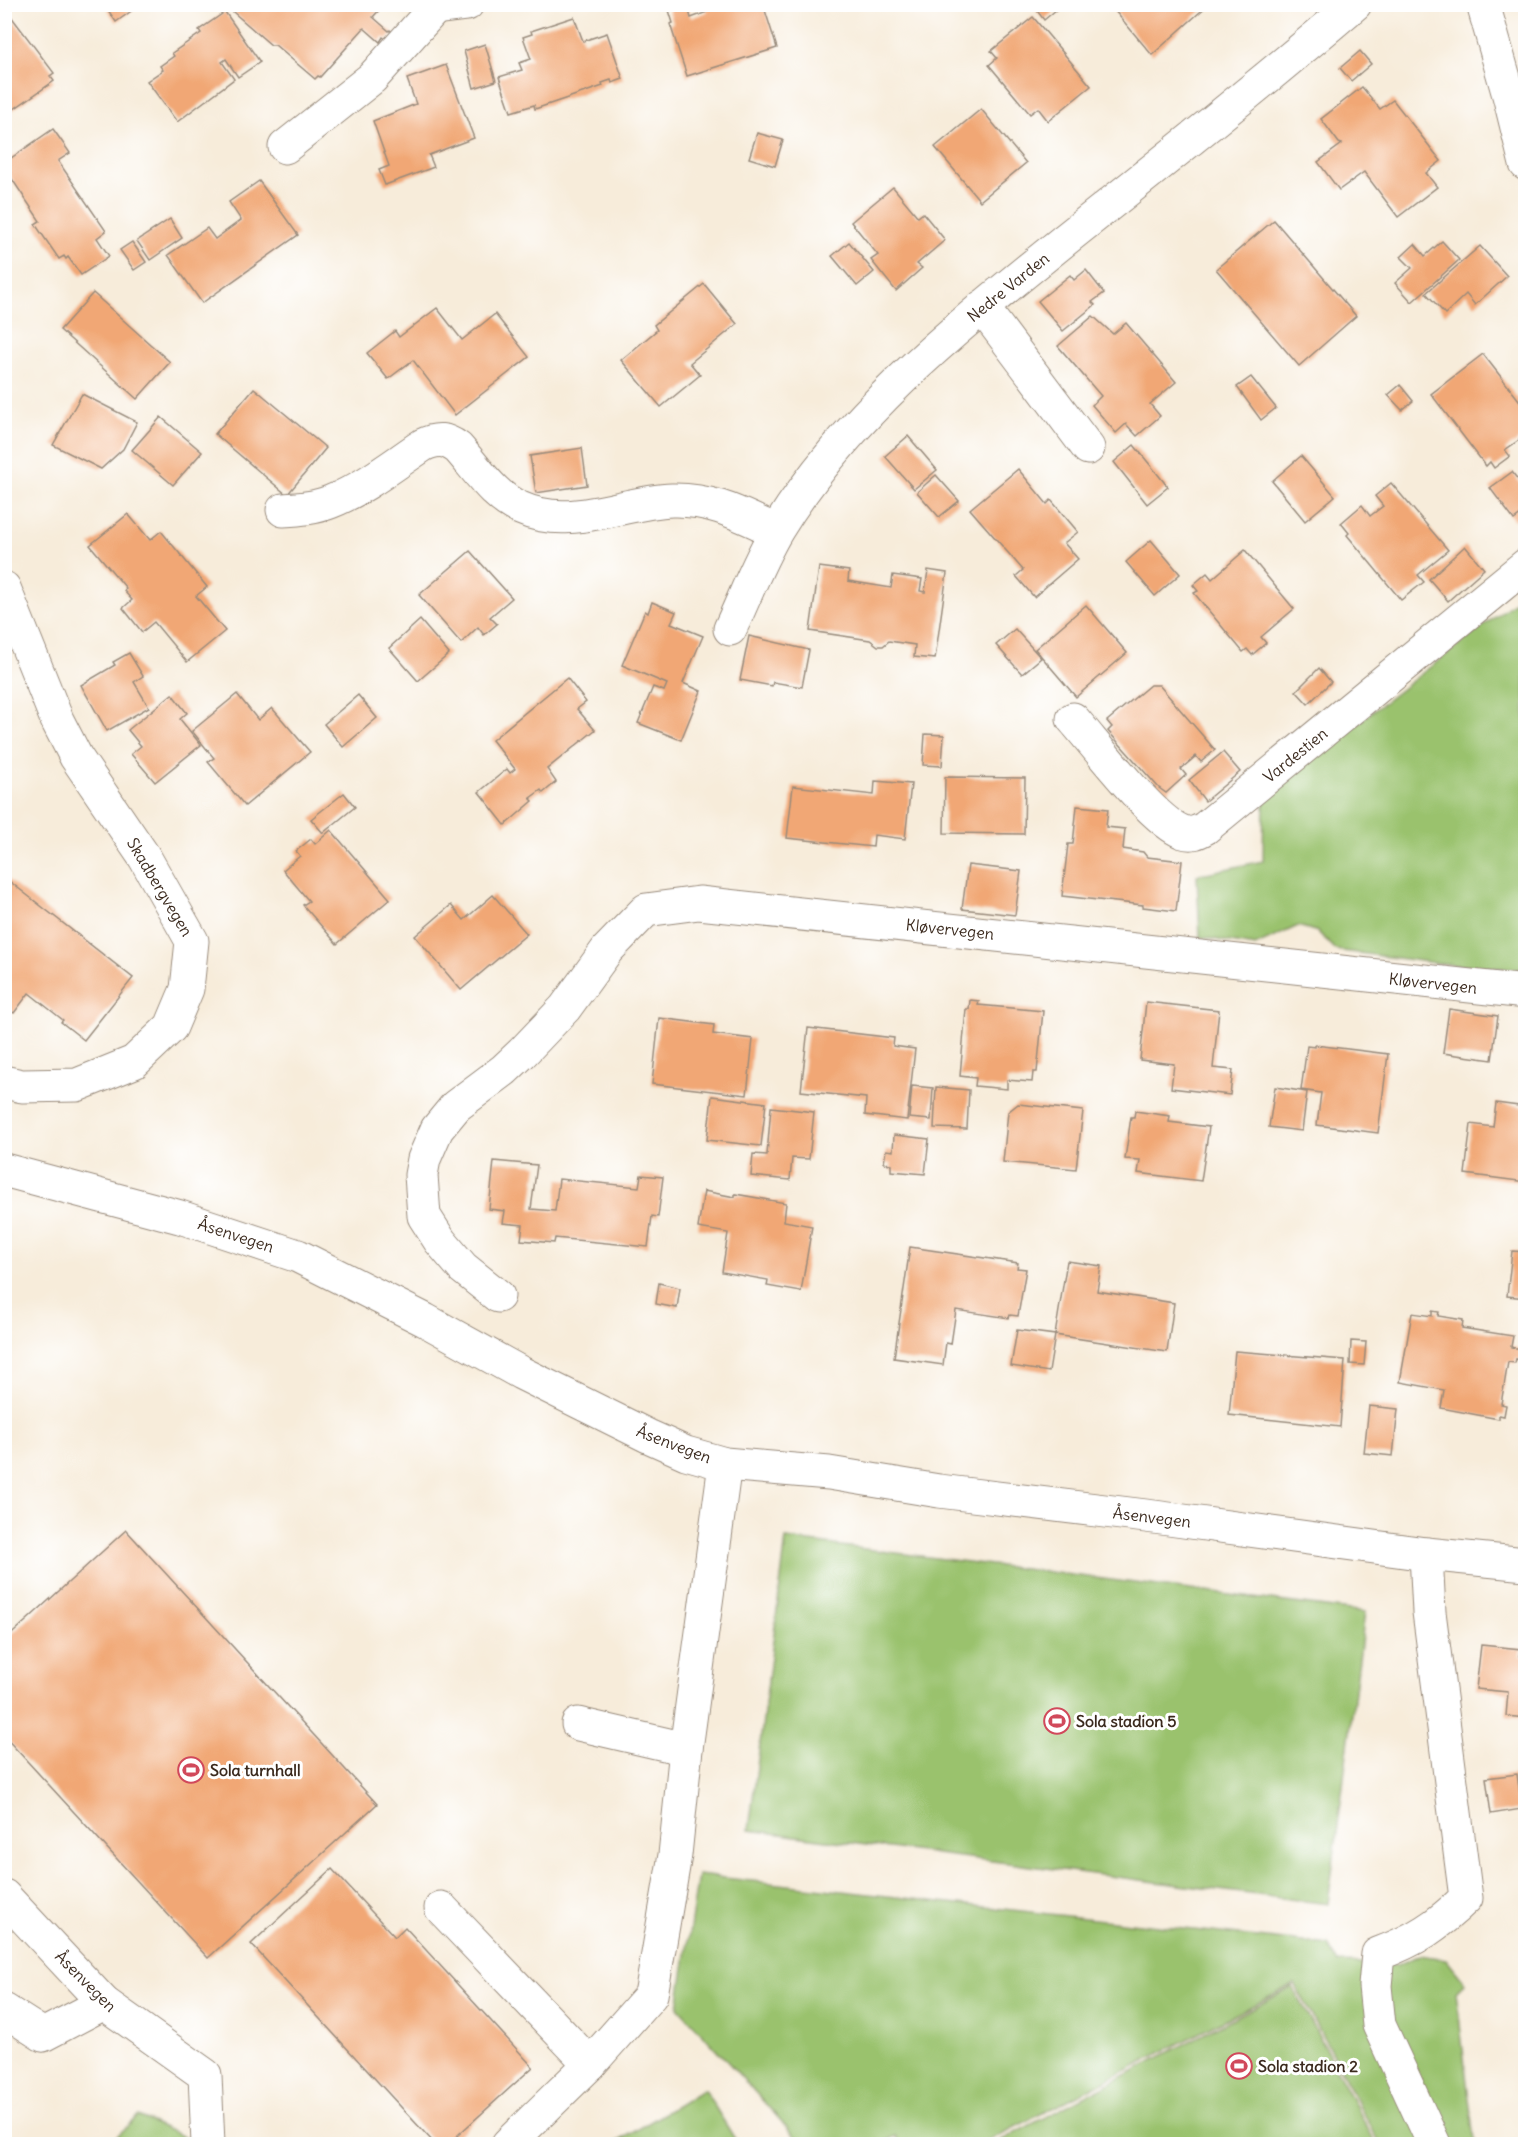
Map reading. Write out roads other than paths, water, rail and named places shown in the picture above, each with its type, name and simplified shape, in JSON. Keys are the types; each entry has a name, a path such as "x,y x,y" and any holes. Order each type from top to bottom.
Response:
{"street":[{"path":"285,147 372,78 431,6 467,4"},
{"name":"Nedre Varden","path":"730,629 776,531 858,422 915,366 982,307 1355,4"},
{"path":"1483,4 1526,164"},
{"path":"982,307 1088,448"},
{"path":"283,510 308,509 330,502 362,485 423,445 442,440 458,448 502,498 534,514 572,518 638,504 673,500 726,508 776,531"},
{"name":"Vardestien","path":"1073,719 1132,788 1168,823 1184,832 1195,834 1526,565"},
{"name":"Skadbergvegen","path":"4,588 57,720 71,748 146,858 192,941 187,989 171,1027 134,1062 77,1085 22,1086 4,1082"},
{"name":"Kløvervegen","path":"498,1296 462,1268 440,1241 424,1216 421,1190 424,1159 436,1129 456,1106 504,1070 522,1053 565,1008 607,950 645,910 699,903 1526,992"},
{"name":"Åsenvegen","path":"4,1170 180,1217 298,1256 425,1320 521,1373 648,1436 686,1453 725,1464 828,1473 939,1491 1426,1554 1526,1564"},
{"path":"508,2145 590,2064 651,1995 675,1855 686,1749 725,1464"},
{"path":"1426,1554 1429,1612 1466,1898 1421,1936 1378,1954 1375,1986 1379,2025 1434,2145"},
{"path":"578,1724 686,1749"},
{"name":"Åsenvegen","path":"4,1896 104,2003 205,2075 208,2145"},
{"path":"441,1908 590,2064"},
{"path":"4,2010 44,2035 104,2003"}],"place":[{"name":"Sola stadion 5","path":"1057,1721"},
{"name":"Sola turnhall","path":"191,1770"},
{"name":"Sola stadion 2","path":"1239,2066"}]}
